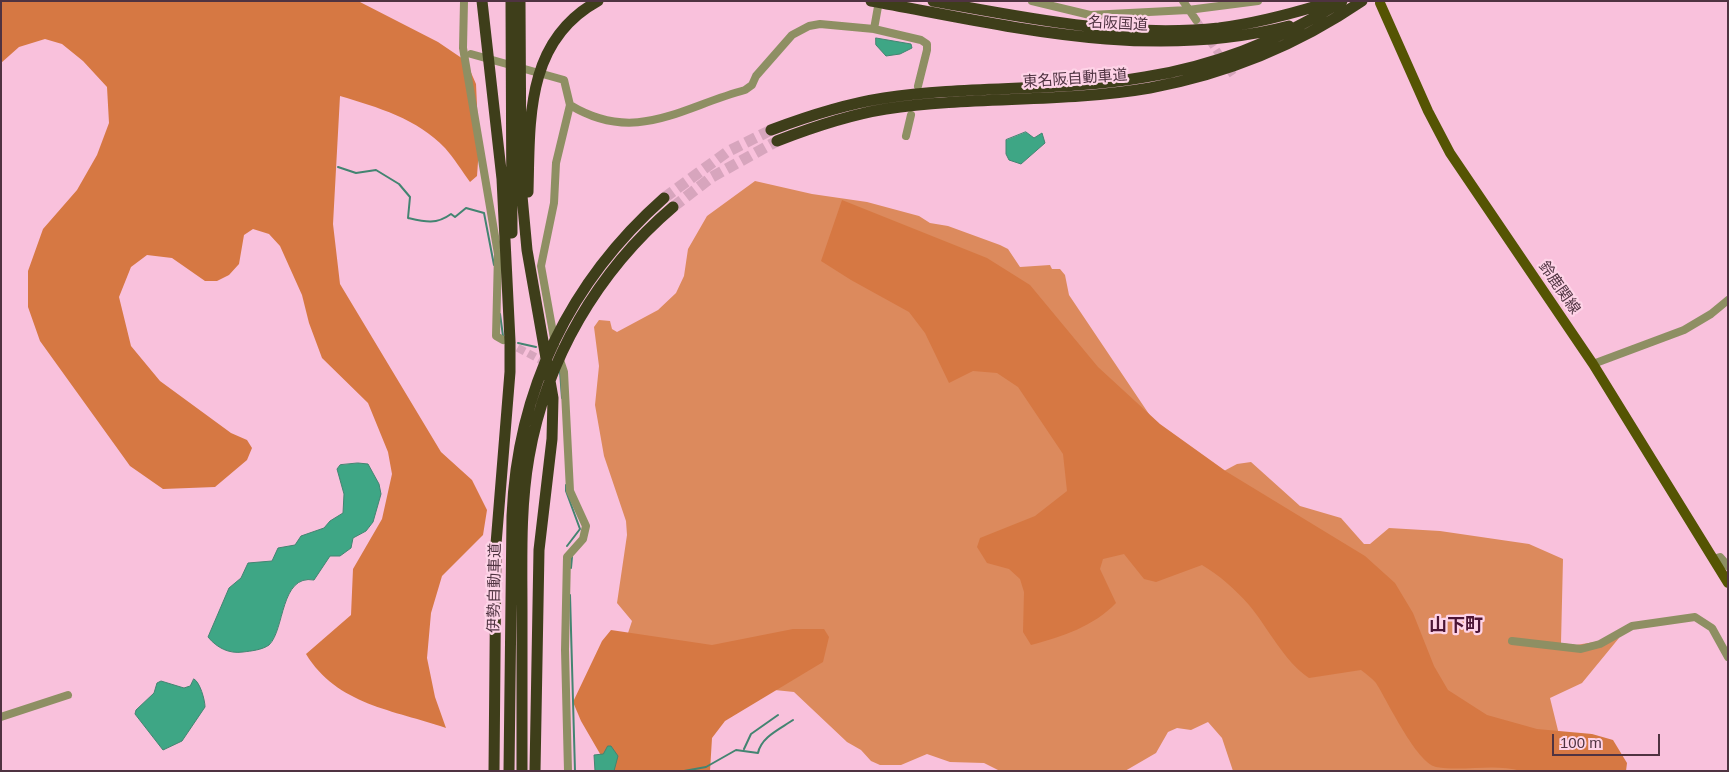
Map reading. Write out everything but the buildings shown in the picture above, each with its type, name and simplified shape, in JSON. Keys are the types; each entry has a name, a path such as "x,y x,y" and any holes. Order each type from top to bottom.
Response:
{"highway":[{"path":"482,1 502,179 510,320"},
{"path":"494,771 496,544 510,372 512,275 511,1"},
{"path":"520,1 521,185 533,291 553,398 554,422 539,550 535,771"},
{"path":"533,291 528,199 530,112 536,82 544,58 556,38 579,13 598,1"},
{"name":"名阪国道","path":"871,1 1053,34 1107,40 1158,42 1218,39 1280,28 1313,19 1362,1"},
{"name":"名阪国道","path":"933,1 1056,23 1124,30 1156,31 1219,28 1246,24 1276,18 1333,1"},
{"name":"東名阪自動車道","path":"771,130 828,110 884,98 942,92 1092,89 1146,77 1223,58 1298,27 1342,1"},
{"name":"東名阪自動車道","path":"777,141 831,122 885,110 1092,89 1172,83 1242,63 1302,37 1362,1"},
{"path":"534,410 547,358 568,316 610,252 664,198"},
{"path":"534,410 578,322 618,261 673,206"},
{"name":"伊勢自動車道","path":"509,771 513,488 520,442 534,410"},
{"name":"伊勢自動車道","path":"522,771 523,514 534,410"}],"main road":[{"name":"鈴鹿関線","path":"1380,3 1428,111 1450,153 1593,364 1728,583"}],"street":[{"path":"464,1 463,48 498,254 496,336 503,340"},
{"path":"875,27 879,1"},
{"path":"1032,1 1090,16 1188,10 1258,1"},
{"path":"1183,1 1196,20"},
{"path":"570,105 585,114 621,123 637,124 657,120 745,90 752,85 756,76 792,35 801,28 820,24 875,27 916,38 926,44 927,50 918,86"},
{"path":"471,54 564,80 570,105 556,163 554,203 541,266 551,331 561,371 570,491 586,526 583,538 567,557 565,650 568,771"},
{"path":"906,136 912,114"},
{"path":"1593,364 1684,330 1711,314 1728,300"},
{"path":"1713,560 1720,557 1728,566"},
{"path":"1512,640 1582,649 1600,644 1632,626 1695,617 1712,628 1728,657"},
{"path":"1,717 68,695"}],"shaded area":[{"path":"1,1 358,1 438,42 466,61 476,84 479,148 477,176 470,182 445,148 422,129 396,115 340,96 333,224 340,284 441,452 472,480 487,510 483,535 442,576 431,613 427,658 435,697 446,728 387,710 350,695 334,685 319,671 306,654 351,615 353,569 382,519 392,474 388,452 368,403 322,358 309,323 302,295 280,246 269,234 253,229 244,235 239,264 229,275 217,281 205,281 172,258 147,255 131,267 119,297 131,346 160,381 231,433 247,440 252,448 247,460 215,487 163,489 130,466 40,341 28,307 28,271 43,229 77,190 97,155 109,123 107,87 83,61 62,44 45,39 19,47 1,63"},
{"path":"876,38 911,44 912,48 900,54 886,56 876,45"},
{"path":"1026,132 1034,138 1042,133 1045,143 1021,164 1009,160 1006,154 1006,140"},
{"path":"755,181 812,194 867,202 919,216 930,223 948,226 1008,249 1020,267 1050,265 1052,269 1060,269 1065,275 1069,295 1157,426 1222,472 1237,464 1251,462 1300,506 1341,518 1364,544 1370,544 1389,528 1440,531 1529,544 1563,559 1561,643 1576,645 1619,638 1582,683 1550,698 1568,771 1233,771 1222,738 1208,722 1191,730 1177,728 1168,732 1156,753 1125,771 1000,771 984,763 950,762 927,754 901,765 880,765 871,761 861,750 847,742 794,692 765,689 624,645 632,621 617,603 627,535 626,521 604,456 595,405 599,366 594,327 599,320 610,321 612,329 617,332 658,310 676,293 684,276 688,249 707,216"},
{"path":"842,200 987,258 1030,285 1098,367 1160,424 1227,472 1365,556 1395,583 1413,613 1434,666 1448,690 1487,715 1537,729 1592,734 1613,740 1627,763 1626,771 1521,771 1500,768 1457,769 1436,767 1428,763 1411,743 1376,683 1371,678 1361,670 1309,678 1291,662 1244,599 1221,578 1202,565 1156,582 1144,579 1124,554 1103,559 1100,569 1116,603 1098,618 1077,630 1031,645 1023,632 1024,592 1020,579 1009,569 987,563 977,547 980,538 1035,516 1067,491 1063,454 1018,387 997,373 973,371 949,383 925,333 909,312 821,261"},
{"path":"368,464 379,484 381,494 373,522 366,531 353,538 351,548 340,556 330,556 314,580 303,580 295,586 289,594 278,628 269,645 256,650 238,652 228,651 215,644 208,637 229,588 241,578 248,563 272,561 278,548 295,545 301,536 324,528 330,521 343,513 344,494 337,469 340,465"},
{"path":"793,629 824,629 829,637 823,662 725,721 712,738 710,771 610,771 581,721 573,702 602,641 611,630 712,645"},
{"path":"194,679 200,687 205,707 182,741 163,750 135,714 136,710 154,693 157,683 161,681 184,688 190,686"},
{"path":"608,746 611,746 618,756 614,771 595,771 594,755 603,754"}],"waterway":[{"path":"338,167 356,173 376,170 399,184 410,197 408,218 435,221 451,214 455,217 466,208 484,213 494,265"},
{"path":"500,314 503,336"},
{"path":"518,343 536,347"},
{"path":"560,371 562,398"},
{"path":"566,485 566,491 580,529 567,546"},
{"path":"571,568 572,557"},
{"path":"570,595 575,771"},
{"path":"744,749 751,734 778,715"},
{"path":"684,771 706,767 736,750 758,753 767,738 793,720"}],"tunnel":[{"path":"1196,20 1233,75"},
{"path":"664,198 727,152 771,130"},
{"path":"673,207 712,177 777,141"},
{"path":"507,342 550,365"}],"district":[{"name":"山下町","path":"1456,626"}]}
